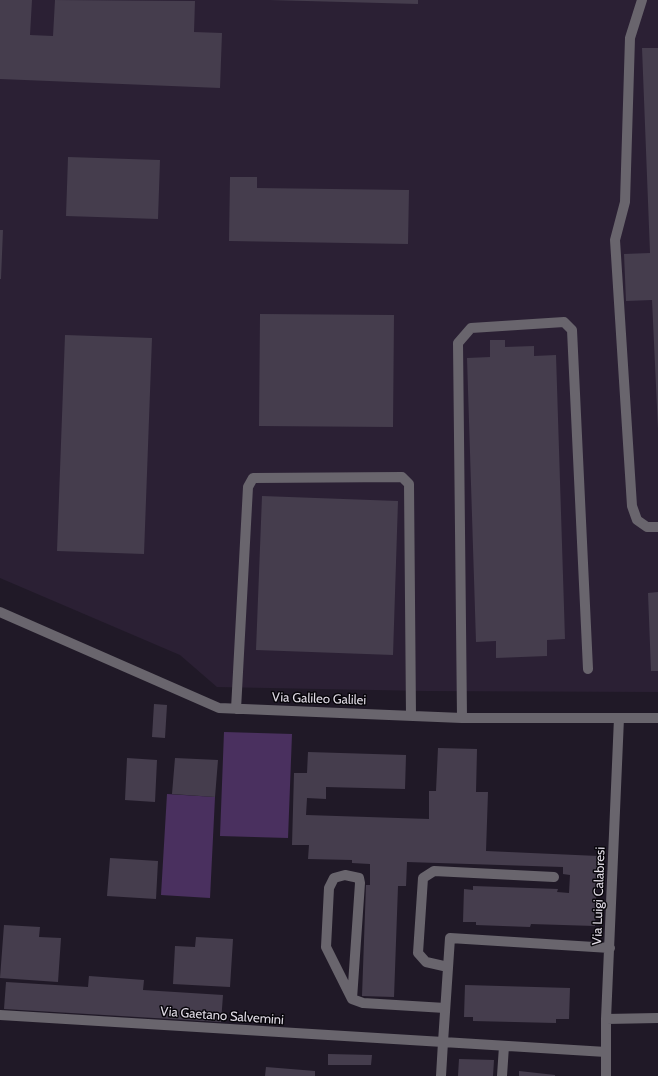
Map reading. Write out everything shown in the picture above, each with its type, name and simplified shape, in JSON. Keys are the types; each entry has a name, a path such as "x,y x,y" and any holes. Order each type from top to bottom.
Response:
{"street":[{"path":"642,0 630,38 625,202 615,240 632,506 637,520 647,527 658,527"},
{"path":"462,718 458,342 471,328 564,322 572,330 588,670"},
{"path":"236,709 248,487 253,478 402,477 409,484 411,716"},
{"name":"Via Galileo Galilei","path":"0,612 219,708 462,718 658,718"},
{"name":"Via Luigi Calabresi","path":"606,1076 606,1019 619,718"},
{"path":"448,967 426,962 418,954 423,878 434,871 554,877"},
{"path":"352,999 360,878 345,875 334,878 329,888 326,947 352,999 363,1003 445,1008"},
{"path":"441,1076 450,938 610,948"},
{"name":"Via Gaetano Salvemini","path":"0,1015 606,1052"},
{"path":"606,1019 658,1018"},
{"path":"502,1076 504,1046"}],"shaded area":[{"path":"0,0 658,0 658,692 426,691 217,687 180,655 0,578"},
{"path":"224,732 292,734 288,838 220,836"},
{"path":"167,794 215,797 210,898 161,895"}],"building":[{"path":"0,0 32,0 30,35 53,36 55,0 195,1 194,32 222,33 220,88 0,79"},
{"path":"269,0 418,0 418,4"},
{"path":"642,48 658,48 658,429 652,300 626,301 624,254 650,253"},
{"path":"68,157 160,160 158,219 66,216"},
{"path":"230,177 257,177 257,188 409,190 408,244 229,241"},
{"path":"0,230 3,230 1,279 0,279"},
{"path":"260,314 394,315 393,427 259,426"},
{"path":"65,335 152,338 144,554 57,551"},
{"path":"490,340 505,340 505,347 534,346 534,356 556,355 565,639 547,640 547,656 496,658 496,641 476,642 467,358 490,357"},
{"path":"262,496 398,501 393,655 256,650"},
{"path":"658,592 658,671 651,671 648,593"},
{"path":"154,704 167,705 165,738 152,737"},
{"path":"438,748 477,749 476,792 488,792 486,851 598,856 595,926 531,924 530,927 476,925 476,922 463,922 464,889 473,890 473,886 558,889 557,892 569,893 570,875 563,874 563,867 407,862 406,886 398,886 394,997 362,996 366,885 370,885 370,864 352,863 352,860 308,859 309,845 292,845 294,773 307,773 308,752 406,755 405,789 326,787 326,799 307,798 306,815 429,819 429,791 436,791"},
{"path":"127,758 157,760 155,802 125,800"},
{"path":"175,758 218,760 215,797 172,794"},
{"path":"110,858 158,861 156,899 107,896"},
{"path":"4,925 40,927 39,937 61,938 58,982 0,978"},
{"path":"196,937 233,939 230,987 173,984 175,946 195,947"},
{"path":"89,976 144,980 143,990 223,995 221,1022 4,1009 6,982 88,987"},
{"path":"465,985 570,988 569,1019 556,1019 556,1023 473,1021 473,1017 464,1017"},
{"path":"328,1054 372,1055 371,1065 328,1065"},
{"path":"459,1059 494,1060 493,1076 458,1076"},
{"path":"266,1067 315,1071 315,1076 265,1076"},
{"path":"519,1071 555,1075 555,1076 519,1076"}]}
